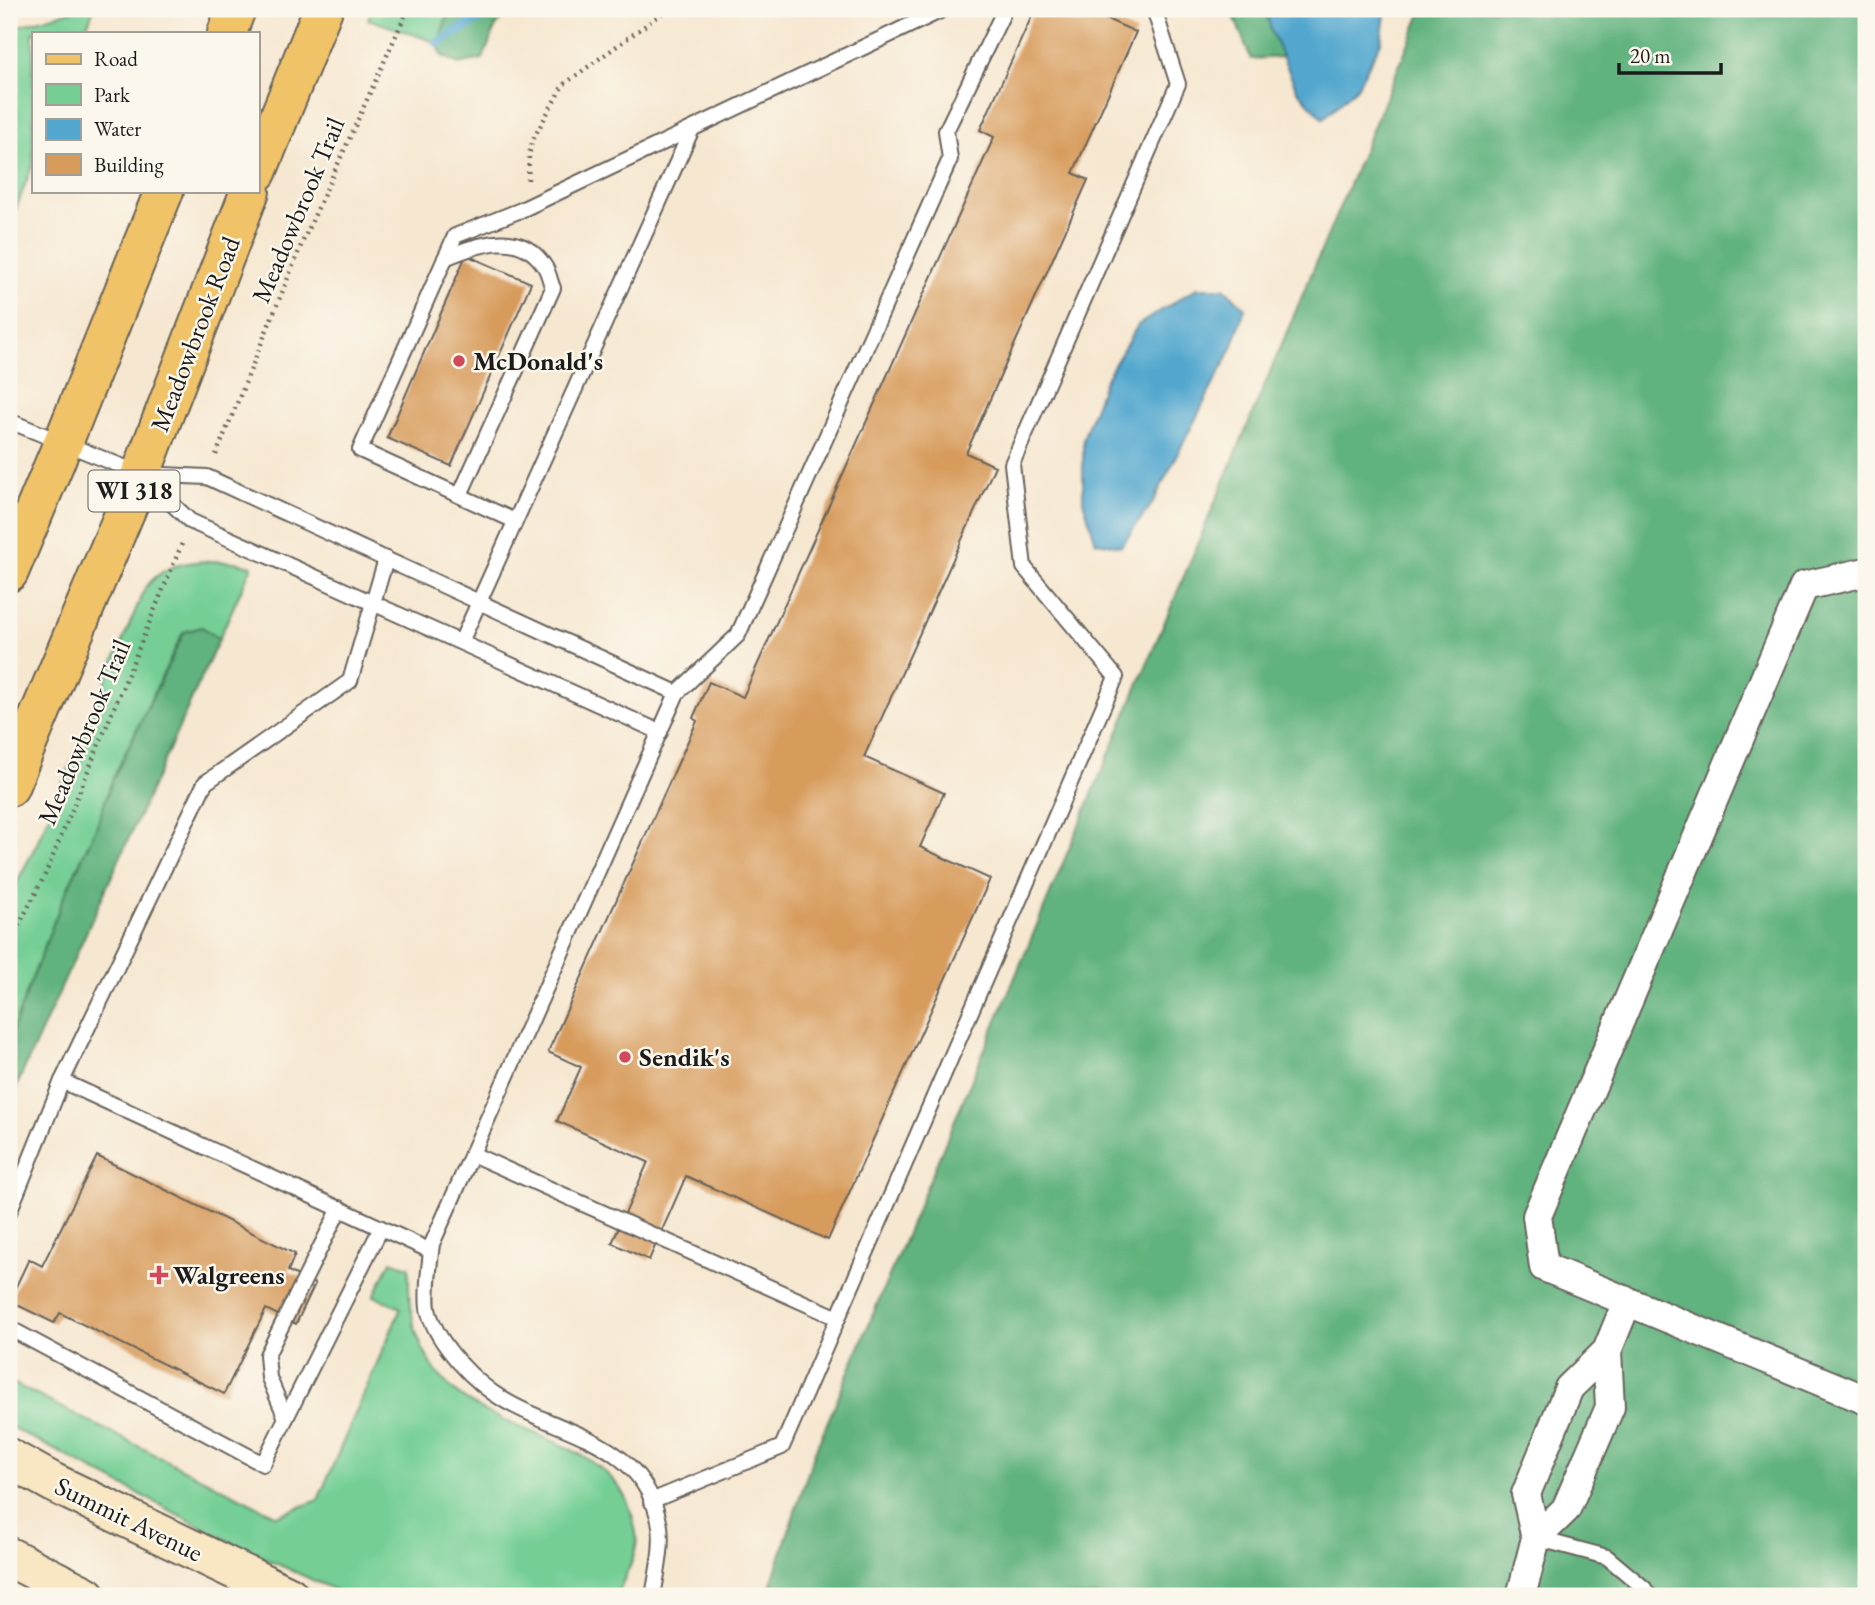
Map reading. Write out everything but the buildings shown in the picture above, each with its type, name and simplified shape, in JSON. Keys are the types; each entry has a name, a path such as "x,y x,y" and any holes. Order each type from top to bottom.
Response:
{"main road":[{"path":"227,32 236,9"},
{"path":"259,167 323,9"},
{"name":"WI 318","path":"9,572 164,192"},
{"name":"Meadowbrook Road","path":"9,787 141,474 250,192"},
{"name":"Summit Avenue","path":"9,1458 54,1483 289,1596"},
{"path":"9,1557 86,1596"}],"street":[{"path":"1866,572 1804,586 1537,1216 1544,1267 1866,1400"},
{"path":"1521,1596 1536,1538 1526,1494 1569,1388 1607,1351 1627,1303"},
{"path":"1536,1538 1566,1509 1610,1407 1607,1351"},
{"path":"1538,1465 1578,1481"}],"lane":[{"path":"515,521 360,450 455,236 528,207 944,9"},
{"path":"653,1596 660,1561 659,1518 642,1478 610,1450 503,1400 453,1359 428,1312 432,1244 677,693 738,635 950,159 946,131 1005,9"},
{"path":"652,1501 782,1447 1116,677 1024,567 1012,464 1178,84 1154,9"},
{"path":"461,642 692,129"},
{"path":"445,258 471,247 500,241 528,248 545,267 553,288 460,495"},
{"path":"9,421 141,474 207,477 677,693"},
{"path":"141,474 190,521 660,732"},
{"path":"9,1212 62,1081 205,783 350,681 386,559"},
{"path":"62,1081 431,1251"},
{"path":"472,1154 838,1318"},
{"path":"286,1418 269,1378 267,1355 340,1208"},
{"path":"9,1328 263,1464 381,1228"},
{"path":"1536,1538 1606,1557 1644,1588 1649,1596"}],"path":[{"name":"Meadowbrook Trail","path":"227,428 303,241 408,9"},
{"path":"528,207 529,155 533,139 563,85 668,9"},
{"name":"Meadowbrook Trail","path":"9,944 46,875 172,572"}],"green space":[{"path":"78,9 94,9 84,32 32,32 32,167 9,227 9,29"},
{"path":"372,9 450,9 438,43 368,19"},
{"path":"450,9 508,9 495,28 483,59 458,64 441,55 438,43"},
{"path":"1231,9 1266,9 1271,31 1283,57 1251,59"},
{"path":"1423,9 1866,9 1866,1596 767,1596 814,1454"},
{"path":"206,561 235,562 252,566 219,639 202,627 183,632 112,781 96,828 62,901 9,1039 9,898 37,843 145,588 165,570"},
{"path":"202,627 219,639 9,1103 9,1039 62,901 96,828 112,781 184,632"},
{"path":"391,1261 409,1267 415,1328 426,1356 445,1382 467,1400 493,1415 580,1454 604,1471 623,1492 637,1541 632,1562 616,1596 348,1596 240,1547 9,1426 9,1381 277,1516 318,1500 401,1308 374,1296"}],"water":[{"path":"1266,9 1386,9 1381,42 1357,87 1323,119 1297,90 1271,31"},
{"path":"1197,288 1224,288 1245,308 1232,348 1152,504 1121,546 1096,542 1083,501 1083,439 1105,380 1138,325"}],"waterway":[{"path":"438,43 495,9"}],"place":[{"name":"McDonald's","path":"459,361"},
{"name":"Sendik's","path":"625,1057"},
{"name":"Walgreens","path":"159,1275"}]}
